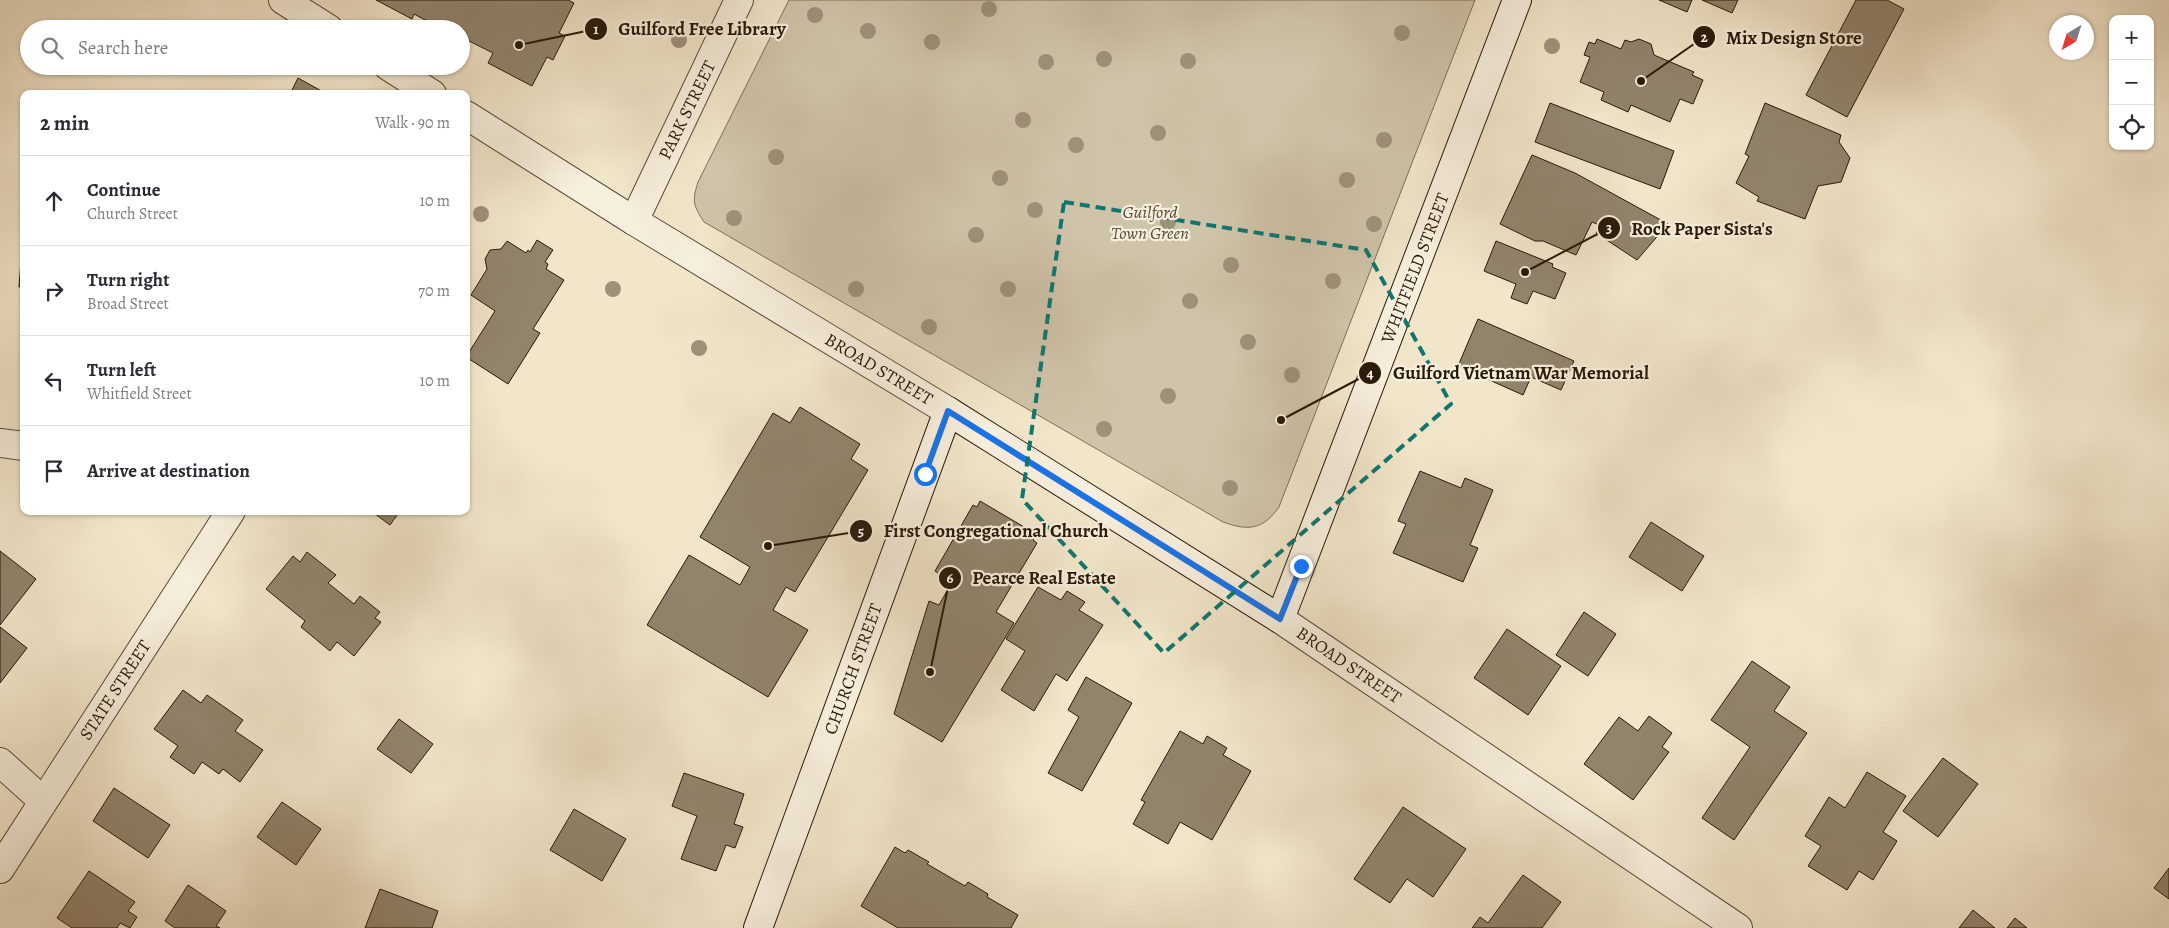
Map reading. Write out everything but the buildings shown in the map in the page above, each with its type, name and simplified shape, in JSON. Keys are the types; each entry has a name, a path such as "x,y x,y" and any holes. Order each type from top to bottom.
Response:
{"street":[{"path":"283,0 315,20"},
{"name":"PARK STREET","path":"634,221 739,0"},
{"name":"WHITFIELD STREET","path":"1280,619 1517,0"},
{"path":"402,75 426,90"},
{"name":"BROAD STREET","path":"470,124 948,411 1280,619 1738,928"},
{"name":"CHURCH STREET","path":"758,928 948,411"},
{"path":"0,443 20,446"},
{"name":"STATE STREET","path":"0,869 228,515"},
{"path":"0,762 43,801"}],"highlighted area":[{"path":"1064,202 1366,250 1451,404 1164,653 1022,499"}],"green space":[{"name":"Guilford Town Green","path":"789,0 1475,0 1279,507 1273,515 1261,524 1247,527 1223,522 704,222 694,199 698,182"}],"place":[{"name":"Guilford Free Library","path":"519,45"},
{"name":"Mix Design Store","path":"1641,81"},
{"name":"Rock Paper Sista's","path":"1525,272"},
{"name":"Guilford Vietnam War Memorial","path":"1281,420"},
{"name":"First Congregational Church","path":"768,546"},
{"name":"Pearce Real Estate","path":"930,672"}],"route":[{"path":"925,474 948,411 1280,619 1301,566"}]}
